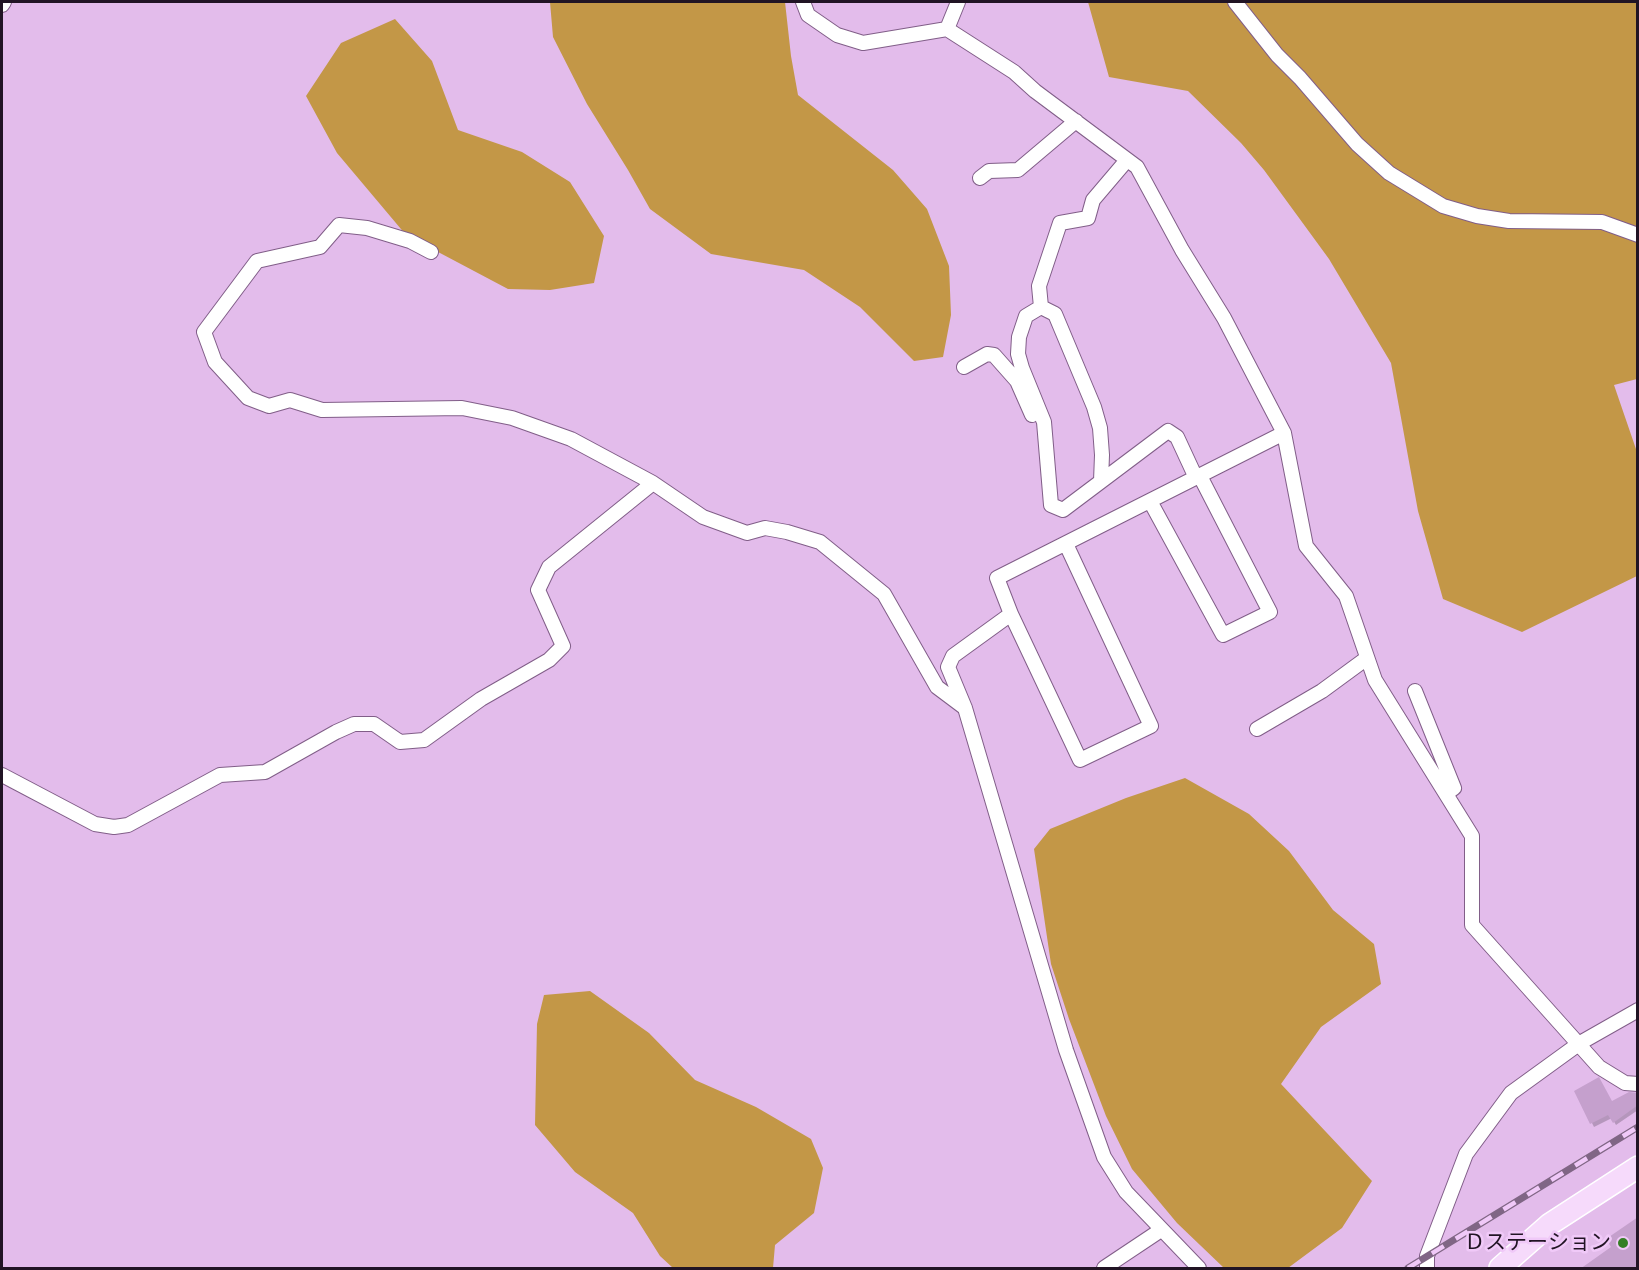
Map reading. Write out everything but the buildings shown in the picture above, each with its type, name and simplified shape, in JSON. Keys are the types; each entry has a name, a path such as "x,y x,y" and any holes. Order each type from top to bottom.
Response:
{"main road":[{"path":"1500,1269 1550,1224 1638,1167"}],"street":[{"path":"803,2 808,15 837,35 863,43 947,29 1014,72 1137,168 1182,250 1224,318 1284,433 1306,546 1346,596 1375,680 1472,836 1472,925 1580,1043 1599,1067 1625,1083 1638,1084"},
{"path":"947,29 958,2"},
{"path":"1235,2 1277,55 1357,144 1389,173 1443,206 1477,216 1509,221 1602,222 1638,235"},
{"path":"980,178 988,171 1018,170 1076,122"},
{"path":"1041,307 1039,286 1060,223 1088,218 1093,200 1127,160"},
{"path":"431,252 410,241 377,231 339,225 320,247 257,261 204,332 215,362 248,398 269,406 290,400 322,410 462,408 512,418 571,439 653,483 702,517 747,533 765,528 820,542 885,594 937,687 965,708"},
{"path":"1041,307 1026,316 1019,337 1018,354 1044,422 1051,505 1063,510 1168,431 1177,437 1270,612 1223,635 1150,501"},
{"path":"1041,307 1055,314 1094,408 1100,428 1101,481"},
{"path":"964,368 987,354 994,355 1017,381 1034,420 1045,429"},
{"path":"1066,544 1150,726 1080,760 1011,614 997,578 1284,433"},
{"path":"2,775 95,824 114,827 128,825 220,775 266,772 354,724 374,724 400,742 424,740 482,699 549,660 563,646 538,590 549,567 653,483"},
{"path":"1011,614 953,656 948,667 965,708 1066,1050 1104,1157 1126,1192 1199,1269"},
{"path":"1257,729 1322,691 1367,658"},
{"path":"1414,691 1454,788 1446,794"},
{"path":"1427,1269 1427,1257 1466,1154 1511,1094 1580,1043 1638,1010"},
{"path":"1104,1269 1161,1230"}],"shaded area":[{"path":"550,2 785,2 798,95 893,170 927,209 949,266 951,315 943,357 914,361 860,307 804,270 711,254 650,209 587,104 553,37"},
{"path":"1088,2 1637,2 1637,379 1614,385 1637,452 1637,576 1522,632 1443,599 1418,511 1391,363 1329,259 1264,170 1241,143 1188,91 1109,77"},
{"path":"395,19 432,61 458,130 522,152 570,182 604,236 594,283 550,290 508,289 406,235 337,153 306,96 341,43"},
{"path":"1185,778 1249,814 1289,851 1333,910 1374,944 1381,984 1321,1027 1281,1084 1372,1181 1342,1228 1288,1268 1224,1268 1177,1223 1132,1169 1106,1116 1051,964 1034,849 1050,829 1126,798"},
{"path":"590,991 649,1033 695,1080 756,1107 811,1139 823,1168 814,1213 775,1245 773,1268 673,1268 660,1256 633,1213 575,1172 535,1125 537,1024 544,995"}],"railway":[{"path":"1408,1268 1638,1127"}],"place":[{"name":"Ｄステーション","path":"1623,1243"}]}
